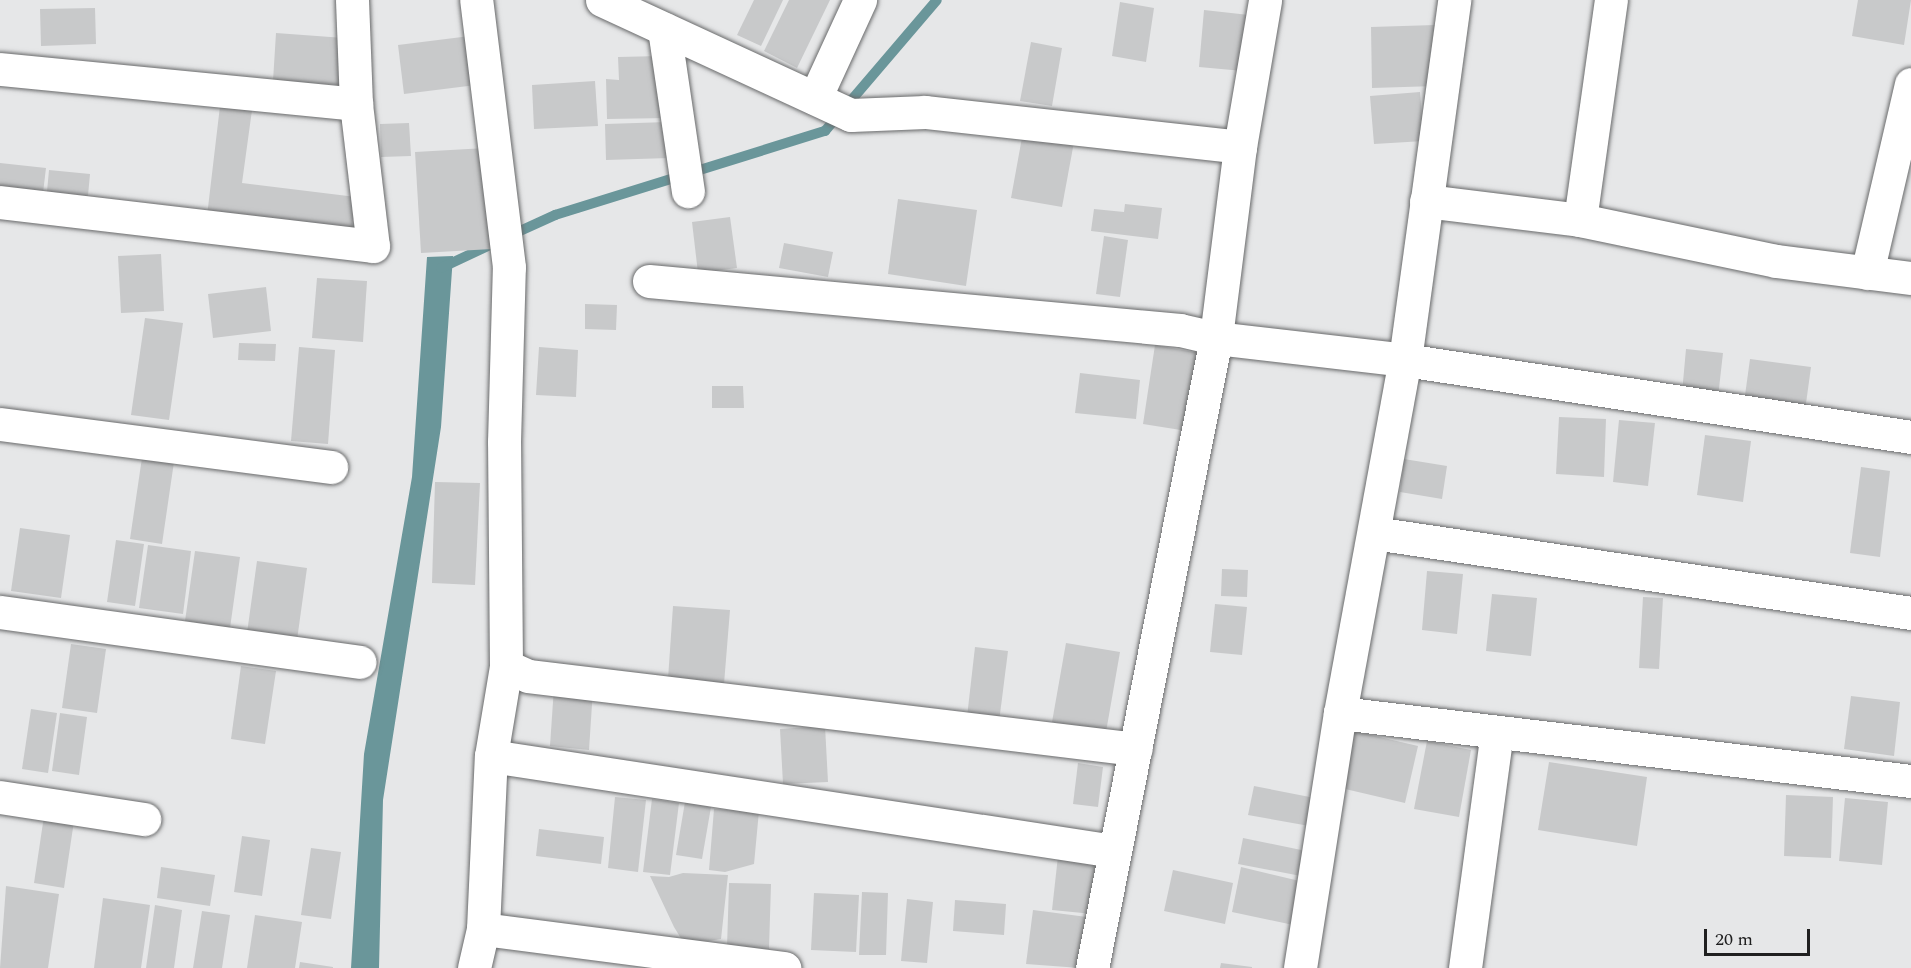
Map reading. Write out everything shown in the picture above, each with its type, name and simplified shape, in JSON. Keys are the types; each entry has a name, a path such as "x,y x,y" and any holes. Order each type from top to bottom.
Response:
{"street":[{"path":"0,202 373,246 356,104 352,0"},
{"path":"474,968 483,929 490,756 506,666 504,442 509,267 476,0"},
{"path":"602,0 851,115 925,112 1240,147"},
{"path":"815,98 860,0"},
{"path":"1092,968 1216,338 1240,147 1265,0"},
{"path":"1300,968 1340,713 1405,360 1454,0"},
{"path":"1580,220 1611,0"},
{"path":"664,29 688,190"},
{"path":"0,69 356,104"},
{"path":"1867,273 1911,84"},
{"path":"1426,201 1580,220 1776,261 1911,278"},
{"path":"649,281 1180,330 1216,338 1405,360 1911,437"},
{"path":"0,423 332,466"},
{"path":"1374,533 1911,613"},
{"path":"0,612 360,663"},
{"path":"506,666 528,676 1136,749"},
{"path":"1340,713 1911,781"},
{"path":"1465,968 1497,732"},
{"path":"490,756 1114,851"},
{"path":"0,797 144,819"},
{"path":"483,929 784,968"}],"water":[{"path":"453,256 441,427 383,800 379,968 351,968 364,754 412,477 427,257"}],"building":[{"path":"754,0 783,0 761,46 737,35"},
{"path":"789,0 830,0 797,68 764,51"},
{"path":"1858,0 1911,0 1904,45 1852,36"},
{"path":"1120,2 1154,8 1146,62 1112,56"},
{"path":"95,8 96,44 41,46 40,9"},
{"path":"1204,10 1249,15 1243,71 1199,67"},
{"path":"1435,25 1436,86 1372,88 1371,27"},
{"path":"276,33 344,38 341,85 273,81"},
{"path":"470,36 476,85 404,94 398,45"},
{"path":"1031,42 1062,48 1052,106 1020,101"},
{"path":"661,56 668,118 607,119 606,79 619,80 618,57"},
{"path":"595,81 598,126 534,129 532,85"},
{"path":"1420,92 1424,141 1374,144 1370,96"},
{"path":"220,106 252,110 242,183 356,197 351,234 207,216"},
{"path":"668,122 669,158 606,160 605,124"},
{"path":"409,123 411,156 381,157 380,124"},
{"path":"1023,132 1074,142 1062,207 1011,198"},
{"path":"486,148 492,249 421,253 415,152"},
{"path":"0,163 46,168 42,201 0,196"},
{"path":"49,170 90,174 87,206 46,202"},
{"path":"898,199 977,210 966,286 888,274"},
{"path":"1125,204 1162,208 1158,239 1091,231 1094,209 1124,212"},
{"path":"730,217 737,268 698,273 692,222"},
{"path":"1104,236 1128,240 1120,297 1096,294"},
{"path":"784,243 833,252 828,277 779,268"},
{"path":"161,254 164,311 121,313 118,256"},
{"path":"317,278 367,281 363,342 312,338"},
{"path":"266,287 271,331 213,338 208,294"},
{"path":"585,304 617,305 616,330 585,329"},
{"path":"145,318 183,323 169,420 131,415"},
{"path":"239,343 276,344 275,361 238,360"},
{"path":"1155,345 1199,353 1187,431 1143,424"},
{"path":"299,347 335,350 328,444 291,441"},
{"path":"539,347 578,350 576,397 536,395"},
{"path":"1686,349 1723,353 1718,397 1682,393"},
{"path":"1750,359 1811,367 1804,418 1743,410"},
{"path":"1080,373 1140,380 1136,419 1075,413"},
{"path":"712,386 743,386 744,408 712,408"},
{"path":"1559,417 1606,419 1604,477 1556,474"},
{"path":"1619,420 1655,423 1648,486 1613,482"},
{"path":"1705,435 1751,441 1743,502 1697,495"},
{"path":"143,451 175,455 162,544 130,539"},
{"path":"1404,459 1447,466 1442,499 1400,492"},
{"path":"1861,467 1890,471 1880,557 1850,553"},
{"path":"435,482 480,483 475,585 432,583"},
{"path":"20,528 70,535 61,598 11,591"},
{"path":"116,540 144,544 135,606 107,602"},
{"path":"148,545 191,551 183,614 139,608"},
{"path":"195,551 240,557 230,628 185,621"},
{"path":"257,561 307,568 297,640 247,633"},
{"path":"1222,569 1248,570 1247,597 1221,596"},
{"path":"1427,571 1463,574 1457,634 1422,630"},
{"path":"1492,594 1537,598 1531,656 1486,651"},
{"path":"1643,597 1663,598 1659,669 1639,668"},
{"path":"1215,604 1247,607 1242,655 1210,652"},
{"path":"673,606 730,610 724,684 668,679"},
{"path":"1066,643 1120,652 1106,732 1052,722"},
{"path":"71,644 106,649 97,713 62,708"},
{"path":"975,647 1008,651 999,722 967,717"},
{"path":"241,666 276,671 265,744 231,739"},
{"path":"554,687 593,689 589,750 550,746"},
{"path":"1851,696 1900,702 1894,756 1844,749"},
{"path":"31,709 57,713 48,773 22,769"},
{"path":"60,713 87,717 79,775 52,771"},
{"path":"825,726 828,782 783,784 780,729"},
{"path":"1354,731 1418,746 1405,803 1341,788"},
{"path":"1427,741 1471,750 1459,817 1414,809"},
{"path":"1549,762 1647,777 1637,846 1538,830"},
{"path":"1078,763 1103,767 1098,807 1073,804"},
{"path":"1254,786 1320,799 1315,827 1248,815"},
{"path":"1786,795 1833,797 1831,858 1784,856"},
{"path":"615,797 646,800 638,872 608,868"},
{"path":"1845,798 1888,802 1882,865 1839,861"},
{"path":"652,799 679,803 670,875 643,872"},
{"path":"685,802 711,807 702,859 676,855"},
{"path":"714,809 759,811 754,864 725,872 709,870"},
{"path":"44,816 74,821 64,888 34,883"},
{"path":"539,829 604,837 601,864 536,856"},
{"path":"242,836 270,840 262,896 234,892"},
{"path":"1243,838 1306,851 1301,876 1238,864"},
{"path":"311,848 341,852 331,919 301,915"},
{"path":"1058,856 1098,860 1093,914 1052,910"},
{"path":"161,867 215,875 210,906 157,898"},
{"path":"1241,867 1308,883 1298,926 1232,912"},
{"path":"1173,870 1233,883 1225,924 1164,911"},
{"path":"683,873 728,875 721,939 685,945 674,927 650,876 669,877"},
{"path":"729,883 771,884 769,949 727,947"},
{"path":"6,886 59,894 48,968 0,968"},
{"path":"862,892 888,893 886,955 859,955"},
{"path":"814,893 859,895 856,952 811,950"},
{"path":"103,898 150,905 141,968 94,968"},
{"path":"907,899 933,902 927,963 901,961"},
{"path":"955,900 1006,904 1004,935 953,931"},
{"path":"155,905 182,910 174,968 146,968"},
{"path":"1033,910 1087,917 1080,968 1026,964"},
{"path":"202,911 230,915 222,968 193,968"},
{"path":"255,915 302,922 295,968 247,968"},
{"path":"300,962 333,967 333,968 299,968"},
{"path":"1221,963 1252,967 1252,968 1220,968"}],"waterway":[{"path":"509,236 555,215 825,131 937,0"},
{"path":"441,268 492,244"}]}
